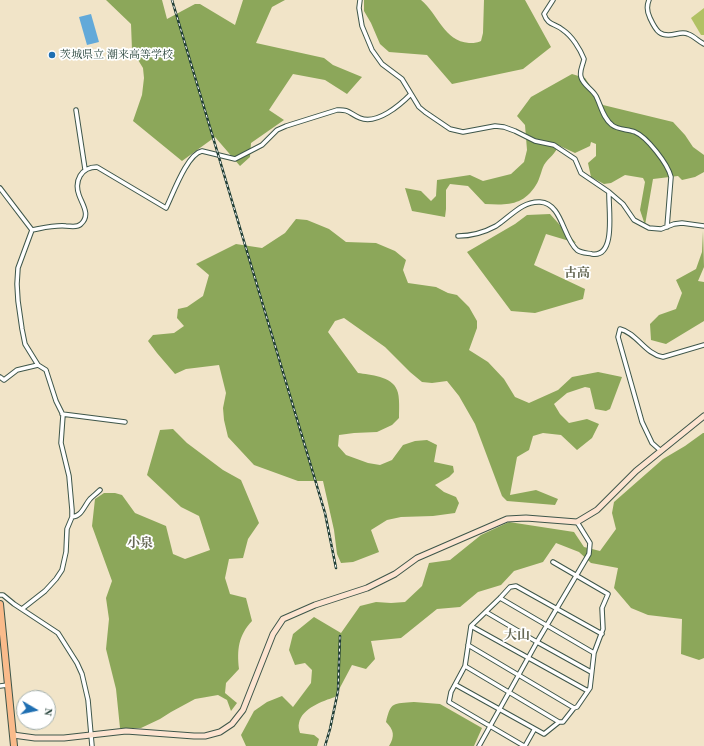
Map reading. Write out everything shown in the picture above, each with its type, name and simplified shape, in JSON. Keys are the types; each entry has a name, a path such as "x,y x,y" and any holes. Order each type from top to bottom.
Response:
{"highway":[{"path":"0,608 14,746"}],"street":[{"path":"360,0 359,8 362,26 372,50 382,64 402,79 418,106 424,112 450,129 463,132 495,126 504,127 515,130 535,141 554,145 575,159 581,173 609,192 623,204 634,220 640,225 661,229 674,224 682,223 704,226"},
{"path":"553,0 544,14 546,20 566,32 581,52 584,59 581,68 581,78 596,96 608,121 613,126 636,133 642,137 670,171 671,177 667,227"},
{"path":"648,0 646,7 648,14 654,27 659,33 668,36 686,33 704,44"},
{"path":"32,230 53,226 75,227 82,224 86,216 85,206 79,196 77,188 80,174 85,169 92,167 106,172 166,208 186,167 198,152 202,151 234,159 262,145 277,130 286,126 343,109 361,118 369,120 377,118 398,107 411,94"},
{"path":"76,110 85,169"},
{"path":"0,188 32,230"},
{"path":"458,236 486,231 496,226 522,206 533,202 540,202 551,205 556,211 578,251 596,254 601,253 608,245 610,223 608,206 609,192"},
{"path":"22,609 45,591 62,570 66,552 67,529 72,516 69,476 61,443 62,414 46,370 38,365 25,344 18,301 18,268 32,230"},
{"path":"661,451 652,443 638,411 618,337 620,329 628,332 657,356 664,358 704,345"},
{"path":"0,377 4,380 17,370 38,365"},
{"path":"62,414 125,422"},
{"path":"13,735 36,738 64,738 126,731 205,736 220,732 232,724 243,710 273,634 283,619 315,605 367,588 395,574 417,558 507,519 526,518 577,522 597,510 636,471 704,416"},
{"path":"72,516 77,516 81,513 90,499 100,490"},
{"path":"479,746 508,692 589,554 590,543 577,522"},
{"path":"456,685 499,708 534,730 544,734 559,722 563,722 574,708 577,707 590,688 594,653 603,629 602,608 608,594 553,562"},
{"path":"534,730 525,746 449,702 451,692 465,666 471,626 510,587 516,586 602,634"},
{"path":"0,595 3,595 58,633 77,663 82,674 88,700 92,746"},
{"path":"500,598 594,653"},
{"path":"486,612 591,672"},
{"path":"471,626 588,692"},
{"path":"468,645 574,708"},
{"path":"465,666 559,722"},
{"path":"0,686 8,685"}],"green space":[{"path":"106,0 162,0 167,19 195,4 200,4 235,25 243,0 285,0 272,7 256,43 324,58 333,65 362,77 347,94 325,80 293,74 269,110 284,120 251,143 250,157 240,166 215,137 182,161 133,121 142,95 144,78 143,68 132,50 131,24"},
{"path":"364,0 421,0 447,32 453,37 460,41 475,43 481,41 483,33 484,0 525,0 551,47 523,69 452,84 427,55 389,52 380,44 364,11"},
{"path":"704,8 704,35 701,35 691,18"},
{"path":"572,74 585,78 603,105 673,122 685,135 693,147 704,155 704,172 695,177 682,180 678,176 653,179 645,225 640,210 645,182 643,178 625,175 611,183 604,184 591,177 588,163 596,156 596,144 591,142 590,146 575,153 558,145 556,151 544,165 536,185 526,197 520,201 507,204 485,204 468,186 450,184 446,190 445,217 412,211 405,188 421,191 431,201 436,196 437,180 470,175 483,181 511,174 524,162 527,150 525,125 517,116 531,97"},
{"path":"550,214 576,243 546,234 534,265 585,289 583,299 535,313 511,311 467,252 515,224 527,215"},
{"path":"296,219 307,220 329,229 346,242 376,243 395,251 406,260 403,270 408,283 436,287 448,293 457,295 469,307 477,321 477,328 469,350 488,362 504,379 515,397 529,403 558,390 572,377 598,372 622,377 610,409 606,411 595,409 590,388 585,387 567,393 554,404 560,414 569,423 587,419 599,424 592,438 577,450 561,435 543,433 533,436 529,450 517,457 510,495 536,490 558,499 555,505 507,501 502,496 475,424 459,396 447,381 432,383 422,382 385,347 344,318 335,321 328,332 358,373 386,379 394,385 399,396 399,418 392,425 377,432 339,435 338,446 346,455 368,463 380,465 392,460 403,445 415,441 427,440 437,445 434,462 453,466 454,472 449,477 435,485 444,492 456,497 459,503 455,513 433,516 401,517 387,520 371,530 379,552 353,562 341,563 337,554 334,530 323,481 298,481 254,465 228,437 223,408 226,393 219,365 186,369 175,374 148,341 153,335 174,333 184,326 177,318 178,309 187,307 203,296 209,275 196,264 236,244 262,248 285,233"},
{"path":"703,231 704,267 698,281 704,282 704,321 666,344 651,340 650,324 659,315 676,309 682,293 676,280 696,269 702,252"},
{"path":"173,429 187,443 223,470 241,480 259,523 248,539 243,558 229,559 225,578 230,594 246,598 252,621 241,638 238,656 239,669 226,683 225,693 237,703 231,711 227,700 218,695 195,699 141,728 120,728 116,689 106,649 109,619 106,598 112,581 92,526 95,499 104,493 115,493 122,495 135,513 166,526 173,554 185,559 210,550 199,516 181,507 147,475 160,430"},
{"path":"703,433 704,658 699,660 681,654 682,619 648,615 631,608 614,588 618,568 591,563 579,552 556,543 543,562 514,571 501,585 478,592 460,607 437,609 401,638 371,641 375,659 366,669 352,665 335,697 309,709 301,718 299,723 300,733 314,735 319,739 317,746 246,746 241,735 254,711 267,702 282,696 293,707 311,683 312,670 305,663 295,665 289,650 293,634 314,617 341,633 360,606 376,602 405,602 422,586 429,563 450,560 481,535 509,522 574,532 584,547 600,551 616,529 612,513 614,502 663,459"},
{"path":"414,702 440,704 482,728 474,746 389,746 393,736 391,728 386,722 390,710 397,704"}],"water":[{"path":"91,14 99,42 87,45 79,17"}],"railway":[{"path":"172,0 325,513 336,568"},
{"path":"325,746 338,691 340,636"}],"place":[{"name":"茨城県立 潮来高等学校","path":"52,55"}],"district":[{"name":"古高","path":"577,274"},
{"name":"小泉","path":"140,544"},
{"name":"大山","path":"517,636"}]}
